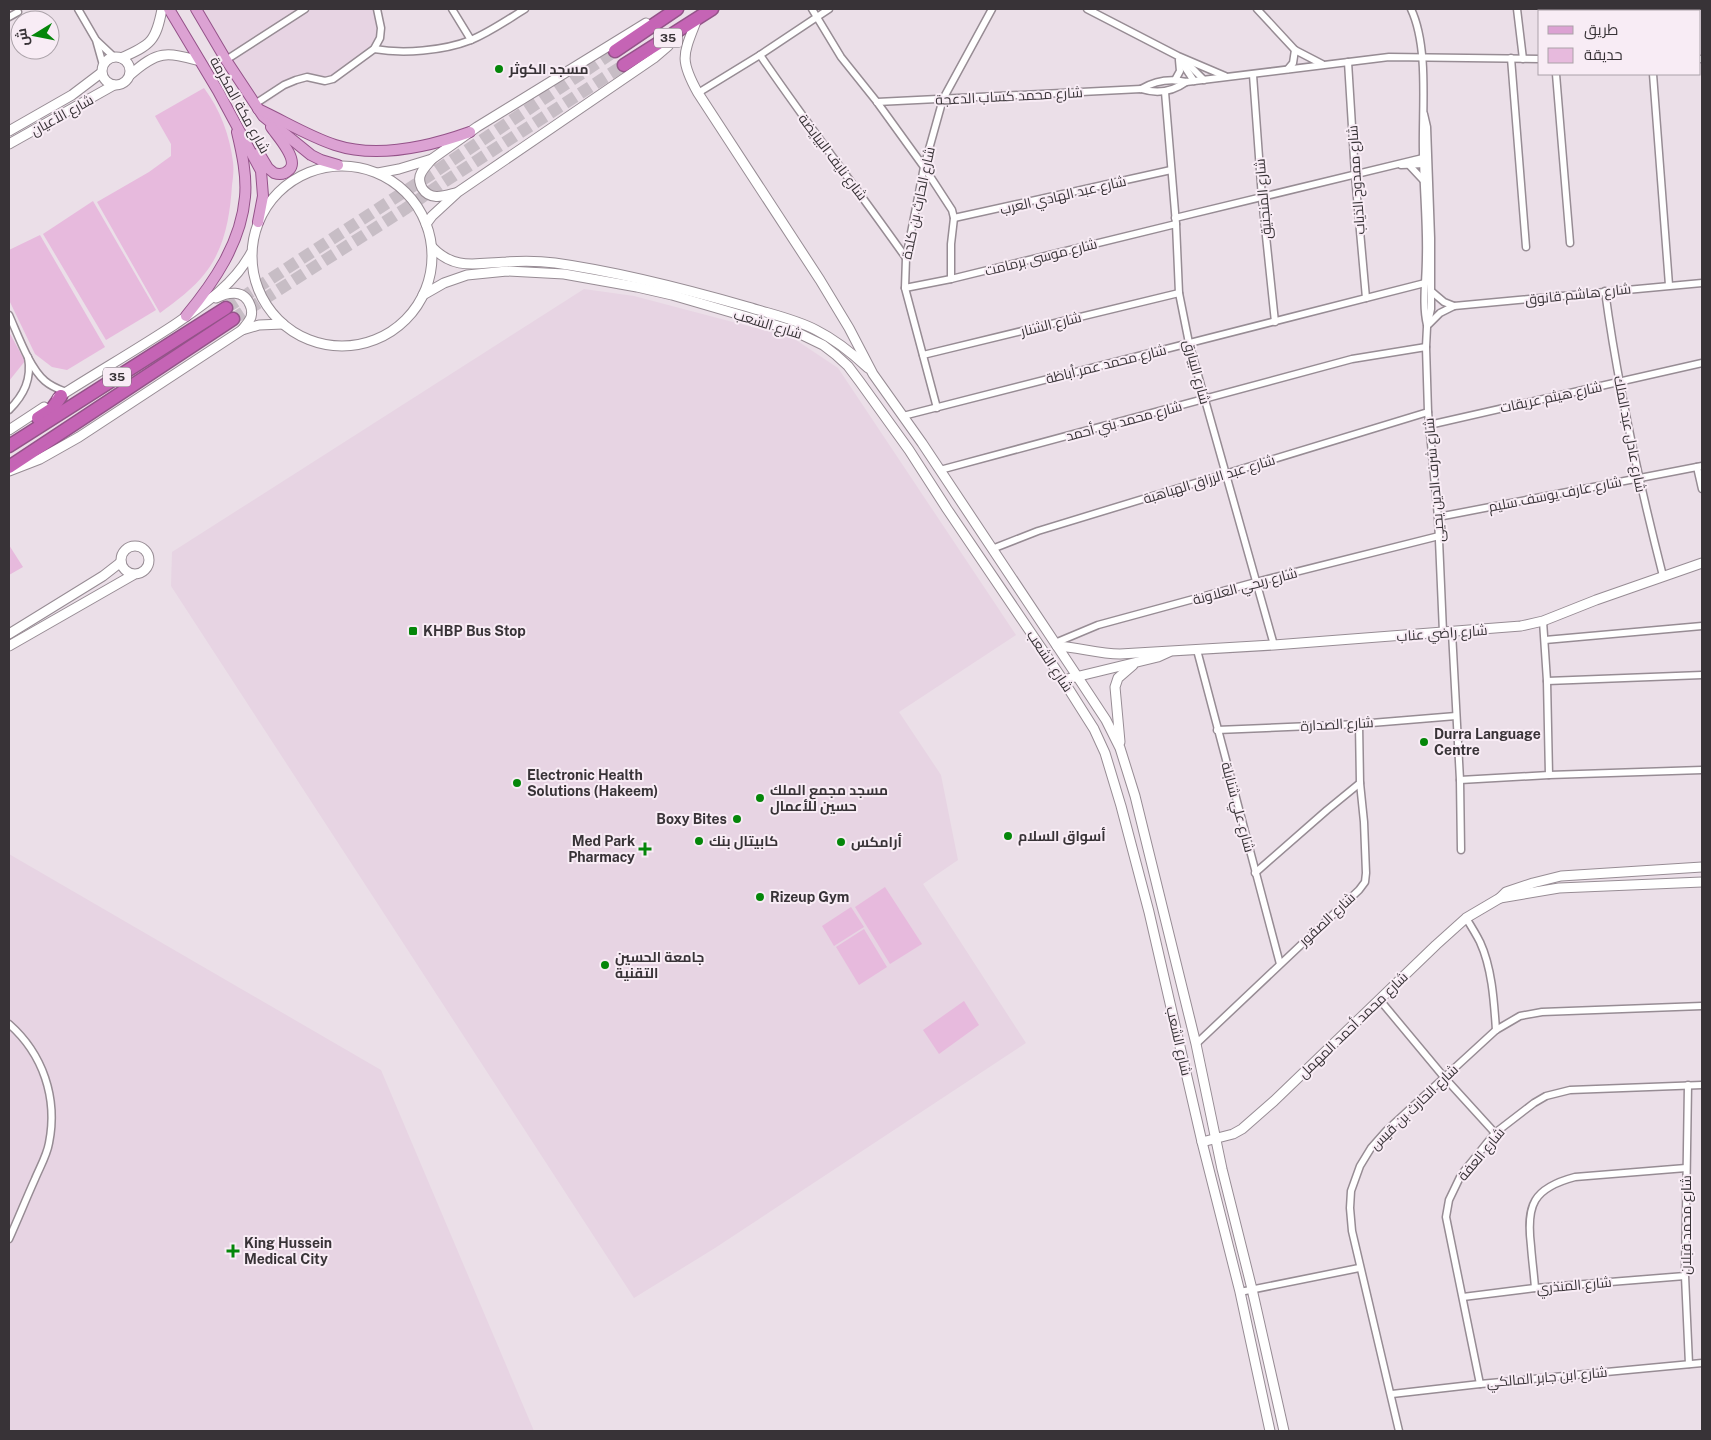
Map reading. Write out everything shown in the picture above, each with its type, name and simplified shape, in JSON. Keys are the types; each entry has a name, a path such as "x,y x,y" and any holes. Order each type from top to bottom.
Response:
{"highway":[{"name":"35","path":"624,65 712,9"},
{"name":"35","path":"615,51 672,12"},
{"name":"35","path":"9,446 226,308"},
{"name":"35","path":"9,467 233,319"},
{"path":"9,439 52,409 63,394"}],"main road":[{"name":"شارع مكة المكرمة","path":"169,9 218,91 261,171 263,196 258,222"},
{"name":"شارع مكة المكرمة","path":"196,9 226,60 259,110 312,155 338,165"},
{"path":"218,91 268,168 276,174 284,173 292,167 293,160 259,110"},
{"path":"259,110 322,140 348,149 403,149 443,142 470,132"},
{"path":"186,316 215,278 230,251 239,224 245,197 244,171 234,122"}],"street":[{"path":"78,9 96,40 106,82 114,85 124,83 141,64 162,55 172,54 200,61"},
{"path":"102,69 110,58 118,58 144,48 153,39 162,9"},
{"path":"226,60 304,9"},
{"path":"259,110 284,85 307,77 325,81 333,79 374,49 380,38 377,9"},
{"path":"452,9 471,40"},
{"path":"374,49 392,52 414,52 459,44 486,33 525,9"},
{"path":"812,9 841,57 877,102 945,199 954,218 951,244 951,278"},
{"path":"698,93 829,9"},
{"name":"شارع الحارث بن كلدة","path":"937,408 905,288 906,258 924,167 943,99 992,9"},
{"path":"1087,9 1178,56 1229,77"},
{"path":"1256,9 1295,50 1323,65"},
{"name":"شارع شرف الدين يحيى","path":"1412,9 1420,30 1422,58 1423,145 1426,161 1424,181 1431,291 1431,309 1427,327"},
{"path":"1517,9 1523,59"},
{"path":"458,192 435,197 430,196 421,185 420,174 432,159 470,132 648,22 672,12"},
{"name":"شارع الشعب","path":"697,19 684,53 684,62 685,68 698,93 820,280 849,328 873,374 940,470 1077,676 1106,720 1120,748 1135,796 1196,1044 1232,1214 1252,1289 1284,1431"},
{"path":"426,224 458,192 654,58 668,46 678,32"},
{"path":"96,40 128,65 130,75"},
{"path":"1288,69 1292,63 1295,50"},
{"name":"شارع نايف البيايضة","path":"760,55 797,110 871,207 906,258"},
{"path":"1178,56 1190,65 1204,80"},
{"path":"1175,80 1180,71 1178,56"},
{"path":"1178,56 1194,81"},
{"name":"شارع محمد كساب الدعجة","path":"1141,89 1160,81 1175,80 1186,82 1253,75 1389,57 1538,59"},
{"path":"1511,58 1526,247"},
{"name":"شارع ممدوح الذياب","path":"1348,62 1355,175 1366,298"},
{"name":"شارع الأعيان","path":"9,131 72,96 102,69"},
{"name":"شارع المنجنيق","path":"1253,75 1262,198 1275,322"},
{"path":"1556,75 1570,243"},
{"path":"1652,75 1669,285"},
{"name":"شارع محمد كساب الدعجة","path":"877,102 1141,89 1165,92 1186,82"},
{"name":"شارع الأعيان","path":"9,144 114,85"},
{"name":"شارع البيارق","path":"1165,92 1180,293 1188,343 1274,645"},
{"name":"شارع شرف الدين يحيى","path":"1424,114 1427,123 1426,161 1429,259 1425,283 1428,412 1456,716 1460,780 1461,850"},
{"path":"1423,145 1409,163 1424,181"},
{"path":"209,301 245,264 252,250 258,222 266,206 290,182 305,173 338,165 354,166 379,173 432,159"},
{"name":"شارع موسى برمامت","path":"905,288 951,278 1355,175 1397,165 1426,161"},
{"path":"252,250 253,271 265,303 282,324 298,336 320,344 343,347 370,342 394,330 414,311 427,287 431,268 432,247 426,224 417,206 404,190 388,178 369,170"},
{"name":"شارع عبد الهادي العرب","path":"954,218 1171,170"},
{"name":"شارع الشعب","path":"432,247 440,255 456,263 474,264 520,261 570,266 645,280 736,304 814,328 846,348 873,374"},
{"name":"شارع الشعب","path":"423,295 444,282 478,273 564,274 672,295 792,330 823,345 848,366 904,443 946,509 1063,680 1094,729 1105,753 1149,912 1202,1142 1240,1292 1270,1431"},
{"name":"شارع محمد عمر أباظة","path":"903,416 1425,283"},
{"name":"شارع هاشم قانوق","path":"1427,327 1440,314 1454,306 1702,283"},
{"path":"1431,291 1444,302 1454,306"},
{"name":"شارع عادل عبد الملك","path":"1605,291 1638,479 1663,576"},
{"path":"9,430 209,301 229,293 242,294 248,300 252,313 251,318 242,330"},
{"name":"شارع الشنار","path":"923,355 1180,293"},
{"path":"1425,304 1440,314"},
{"path":"9,315 26,351 44,380 63,394"},
{"path":"9,471 40,458 79,437 242,330 259,325 282,324"},
{"name":"شارع محمد بني أحمد","path":"940,470 1352,359 1426,347"},
{"path":"9,410 19,399 27,384 29,368 26,351"},
{"name":"شارع هيثم عريقات","path":"1429,424 1702,363"},
{"name":"شارع عبد الرزاق الهباهبة","path":"992,549 1038,531 1428,412"},
{"path":"1700,466 1702,489"},
{"name":"شارع عارف يوسف سليم","path":"1438,516 1700,466"},
{"path":"946,509 946,504 950,500 955,499 960,502"},
{"name":"شارع ربحي العلاونة","path":"1056,645 1098,625 1256,582 1439,536"},
{"path":"9,646 132,575 142,574 148,567 150,558 146,550 138,546 129,547 122,553 121,562 125,570 132,575"},
{"path":"9,634 103,576 121,562"},
{"name":"شارع راضي عناب","path":"1056,645 1104,654 1170,652 1521,626 1543,621 1702,563"},
{"path":"1543,621 1547,682 1549,775"},
{"path":"1545,640 1702,626"},
{"name":"شارع علي شنابلة","path":"1197,650 1280,964"},
{"name":"شارع راضي عناب","path":"1063,680 1158,658 1170,652"},
{"path":"1120,748 1115,688 1118,678 1136,663"},
{"path":"1547,682 1702,675"},
{"name":"شارع الصدارة","path":"1218,730 1359,724 1456,716"},
{"name":"شارع الصقور","path":"1196,1044 1359,890 1365,882 1359,724"},
{"path":"1460,780 1702,770"},
{"path":"1256,873 1360,783"},
{"name":"شارع محمد أحمد المهمل","path":"1202,1142 1232,1134 1242,1129 1466,918 1510,890 1561,876 1702,867"},
{"name":"شارع محمد أحمد المهمل","path":"1500,898 1559,888 1702,882"},
{"path":"1466,918 1480,943 1485,958 1492,988 1496,1030"},
{"path":"1379,999 1444,1077 1495,1133"},
{"name":"شارع الحارث بن قيس","path":"1399,1431 1392,1394 1352,1230 1350,1208 1352,1191 1360,1166 1371,1148 1387,1130 1496,1030 1520,1016 1542,1012 1702,1006"},
{"path":"9,1024 28,1043 40,1063 48,1084 52,1115 51,1134 47,1151 9,1239"},
{"name":"شارع محمد قبلان","path":"1688,1085 1685,1276 1688,1364"},
{"name":"شارع العفة","path":"1480,1384 1446,1217 1449,1200 1461,1175 1495,1133 1546,1096 1570,1090 1702,1085"},
{"path":"1535,1288 1528,1224 1530,1208 1543,1192 1561,1180 1574,1177 1686,1168"},
{"path":"1240,1292 1360,1268"},
{"name":"شارع المنذري","path":"1463,1297 1535,1288 1685,1276"},
{"name":"شارع ابن جابر المالكي","path":"1392,1394 1702,1363"}],"shaded area":[{"path":"196,9 377,9 381,28 374,49 325,84 308,81 289,87 260,108"},
{"path":"584,289 634,296 793,338 838,368 1016,635 899,712 941,775 958,860 923,884 1026,1043 715,1248 634,1298 171,586 172,552"},
{"name":"King Hussein Medical City","path":"9,854 381,1070 534,1431 9,1431"}],"green space":[{"path":"204,88 219,114 232,152 233,174 228,220 218,252 206,272 190,289 160,313 97,202 149,172 171,156 171,144 155,116"},
{"path":"93,201 156,310 106,340 43,234"},
{"path":"40,235 105,347 67,370 52,367 35,354 9,300 9,250"},
{"path":"9,332 25,361 9,381"},
{"path":"9,545 23,567 9,575"},
{"path":"885,887 922,944 890,964 855,907"},
{"path":"851,907 864,927 834,946 822,926"},
{"path":"864,929 887,967 859,985 836,947"},
{"path":"964,1001 979,1025 939,1054 923,1030"}],"tunnel":[{"path":"226,308 615,51"},
{"path":"233,319 624,65"}],"place":[{"name":"مسجد الكوثر","path":"499,69"},
{"name":"KHBP Bus Stop","path":"413,631"},
{"name":"Durra Language Centre","path":"1424,742"},
{"name":"Electronic Health Solutions (Hakeem)","path":"517,783"},
{"name":"مسجد مجمع الملك حسين للأعمال","path":"760,798"},
{"name":"Boxy Bites","path":"737,819"},
{"name":"أسواق السلام","path":"1008,836"},
{"name":"كابيتال بنك","path":"699,841"},
{"name":"أرامكس","path":"841,842"},
{"name":"Med Park Pharmacy","path":"645,849"},
{"name":"Rizeup Gym","path":"760,897"},
{"name":"جامعة الحسين التقنية","path":"605,965"},
{"name":"King Hussein Medical City","path":"233,1251"}]}
